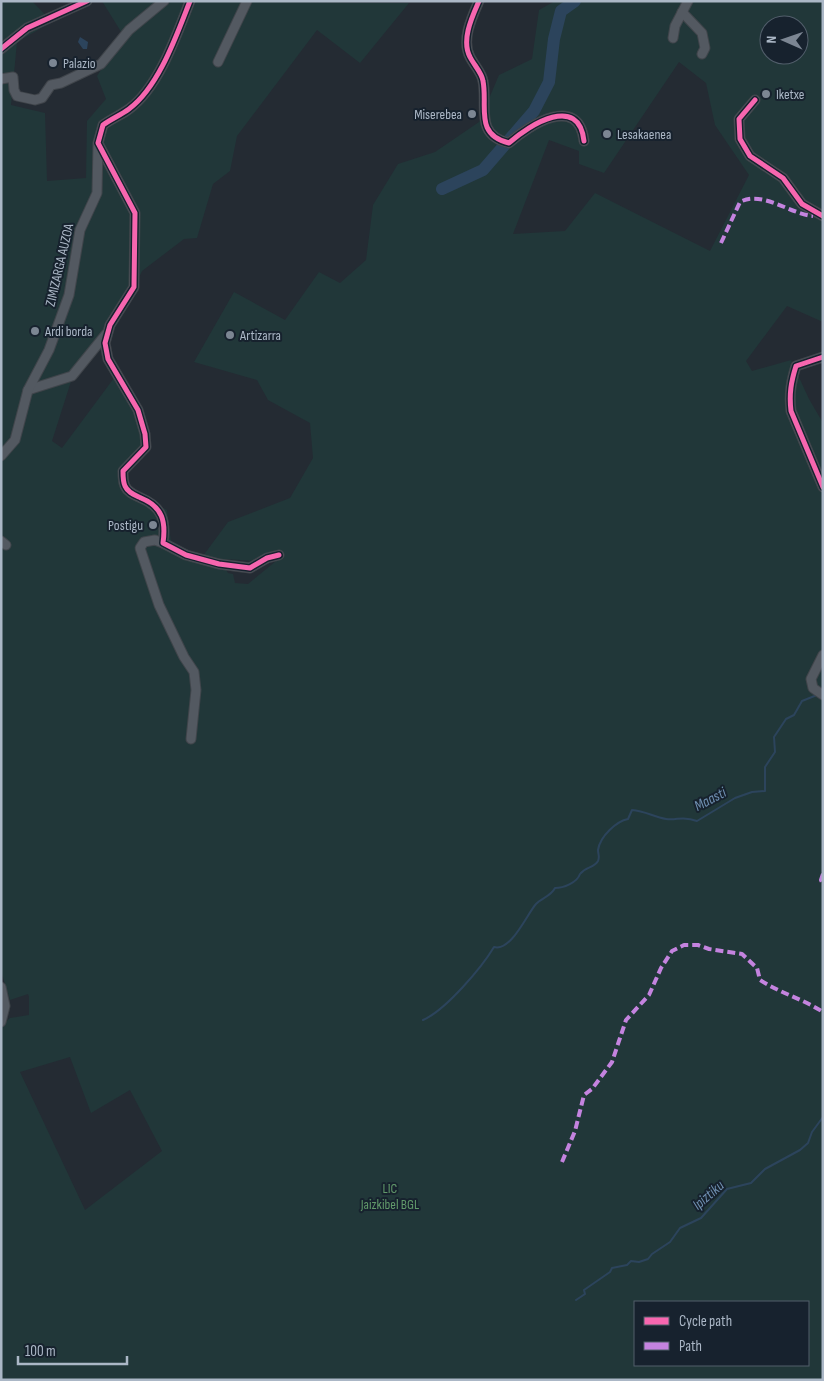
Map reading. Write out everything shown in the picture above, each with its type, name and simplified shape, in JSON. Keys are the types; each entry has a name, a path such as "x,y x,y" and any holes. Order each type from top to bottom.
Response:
{"street":[{"path":"1,49 27,28 88,1"},
{"path":"1,80 13,77 14,90 17,96 35,100 42,98 51,85 61,83 100,64 129,30 164,1"},
{"name":"ZIMIZARGA AUZOA","path":"1,456 15,440 28,390 49,350 69,295 80,230 97,192 98,143 103,125 130,108 150,86 175,38 190,1"},
{"path":"218,62 247,1"},
{"path":"479,1 466,44 469,56 483,80 484,114 490,132 496,138 509,143 523,130 548,119 571,116 579,122 584,141"},
{"path":"673,38 675,26 688,1"},
{"path":"682,12 702,33 705,48 702,54"},
{"path":"755,100 740,118 740,139 750,156 783,178 802,204 823,216"},
{"path":"98,143 135,213 134,287 120,307 108,331 105,343 108,359 138,410 145,434 146,447 123,471 124,486 132,495 152,503 161,512 166,525 163,543"},
{"path":"28,390 72,376 87,354 108,331"},
{"path":"823,357 796,366 790,386 789,398 791,411 823,487"},
{"path":"191,739 196,690 194,672 184,657 159,605 140,548 144,542 155,540 186,555 219,564 250,568 267,558 279,555"},
{"path":"823,655 811,679 813,688 823,695"},
{"path":"1,987 5,1006 1,1022"}],"green space":[{"name":"LIC Jaizkibel BGL","path":"1,1 32,1 52,22 17,42 11,105 45,113 47,181 86,178 87,121 106,99 97,76 123,35 102,1 409,3 360,63 317,30 237,136 230,171 213,184 197,238 184,239 142,271 125,307 74,372 52,441 62,448 117,374 146,437 121,474 134,492 167,510 171,542 203,556 228,522 290,498 313,458 310,423 268,400 257,380 194,362 234,292 285,320 319,272 340,283 366,260 373,205 398,164 435,152 479,122 499,75 532,59 539,10 555,1 823,1 823,322 787,306 746,361 752,371 791,360 809,399 823,423 823,1380 1,1380 1,1026 10,1018 29,1015 28,994 10,1000 1,971","holes":["679,62 706,83 715,125 749,175 710,251 595,193 565,231 513,234 549,140 579,151 579,164 604,173","270,554 276,561 248,584 235,583 233,574 228,573 224,566 225,559 256,561","70,1057 91,1113 130,1090 162,1151 85,1210 20,1072"]}],"water":[{"path":"80,37 88,42 87,49 83,49 78,42"}],"waterway":[{"path":"442,189 483,170 534,111 549,82 554,39 561,11 575,1"},
{"name":"Maasti","path":"581,873 598,861 599,845 605,835 614,826 628,819 632,810 666,819 687,818 697,821 735,798 752,792 765,791 765,767 775,752 774,737 786,719 794,715 802,701 817,695"},
{"name":"Maasti","path":"423,1020 452,998 494,947 500,947 512,938 536,904 555,888 566,886 573,882 580,874"},
{"name":"Ipiztiku","path":"576,1300 585,1294 584,1290 610,1272 612,1268 627,1265 631,1261 639,1262 648,1259 652,1254 670,1242 680,1228 701,1218 727,1189 751,1183 765,1169 800,1150 808,1143 812,1132 823,1117"}],"marked path":[{"path":"721,243 740,202 749,199 767,201 813,216"},
{"path":"823,874 821,880 823,884"},
{"path":"562,1162 575,1131 584,1095 592,1089 612,1062 626,1020 649,995 661,968 672,951 684,945 698,945 709,949 742,954 757,968 760,980 823,1012"}],"cycle path":[{"path":"1,49 27,28 87,1"},
{"path":"190,1 158,74 140,99 129,109 103,125 98,143 135,213 134,287 110,325 105,343 108,359 138,410 145,434 146,447 123,471 123,481 130,492 154,506 158,511 164,528 163,543 186,555 219,564 250,568 267,558 279,555"},
{"path":"479,1 473,14 467,43 470,57 482,78 485,118 491,133 498,139 509,143 529,128 541,122 552,117 564,116 573,119 580,127 584,141"},
{"path":"755,100 739,119 740,139 750,156 783,178 802,204 823,216"},
{"path":"823,357 796,366 790,399 791,411 823,487"}],"place":[{"name":"Palazio","path":"53,63"},
{"name":"Iketxe","path":"766,94"},
{"name":"Miserebea","path":"472,114"},
{"name":"Lesakaenea","path":"607,134"},
{"name":"Ardi borda","path":"35,331"},
{"name":"Artizarra","path":"230,335"},
{"name":"Postigu","path":"153,525"}]}
